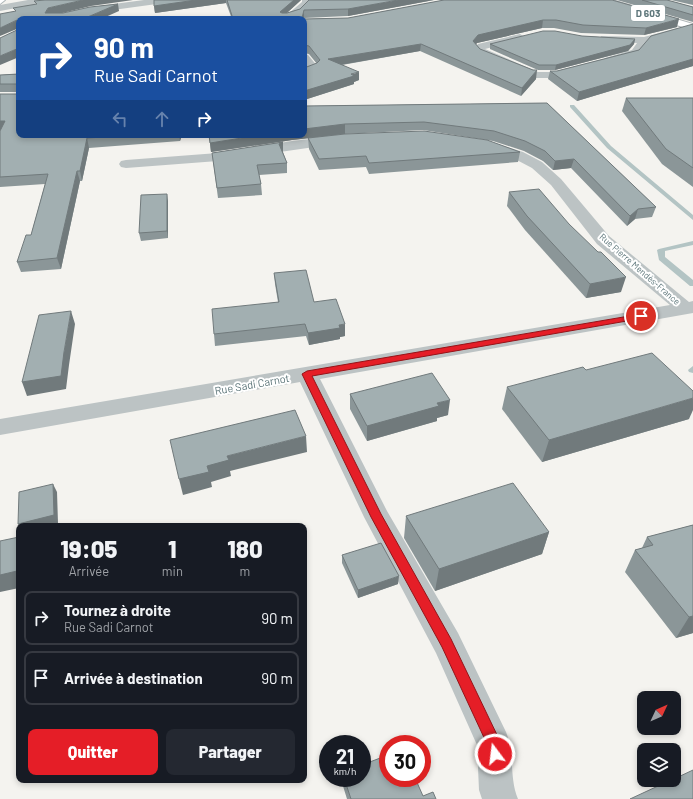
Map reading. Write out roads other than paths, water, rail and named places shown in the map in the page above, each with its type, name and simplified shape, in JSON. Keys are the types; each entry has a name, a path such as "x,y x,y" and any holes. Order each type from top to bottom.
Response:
{"main road":[{"name":"D 603","path":"602,0 693,27"},
{"name":"D 603","path":"620,0 693,22"}],"street":[{"path":"0,8 43,0"},
{"path":"66,16 91,10 164,0"},
{"path":"291,16 300,10 307,2 306,0"},
{"path":"596,38 644,40 693,27"},
{"path":"527,36 482,46 480,49 484,53 536,74 555,75 633,54 644,40"},
{"path":"307,61 313,68 307,71"},
{"path":"126,164 218,157 292,145 353,139"},
{"name":"Rue Pierre Mendès-France","path":"480,144 518,155 537,165 556,182 604,240 689,307"},
{"name":"Rue Sadi Carnot","path":"0,427 689,307"},
{"path":"307,374 376,517 447,643 494,744 496,790 500,799"}],"waterway":[{"path":"572,106 609,147 693,218"},
{"path":"693,243 661,250 662,258 693,284"}]}
